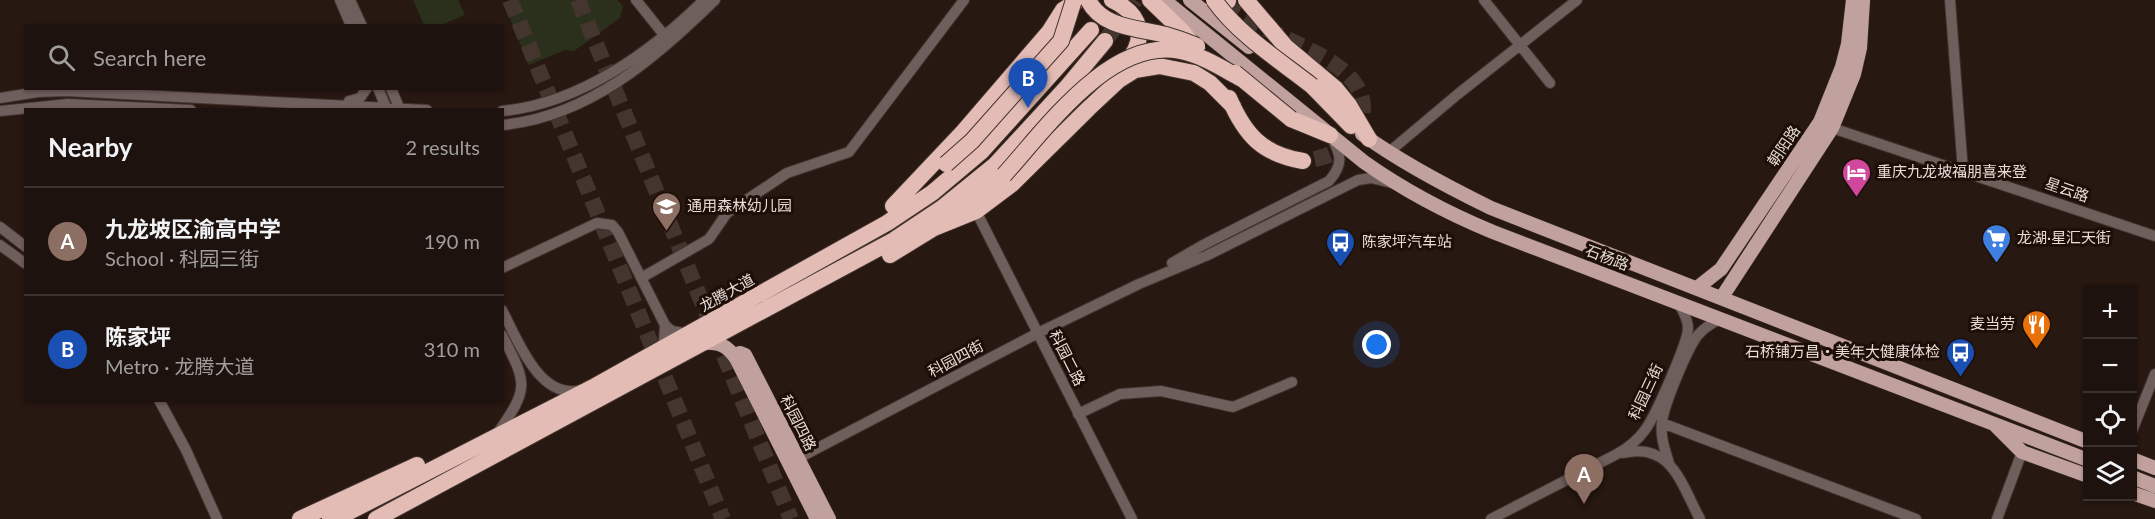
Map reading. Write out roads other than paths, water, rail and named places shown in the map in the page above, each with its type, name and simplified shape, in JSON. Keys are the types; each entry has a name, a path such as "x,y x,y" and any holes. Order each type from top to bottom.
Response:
{"highway":[{"path":"1088,0 1106,18 1118,25 1165,35 1202,48 1291,119 1330,135"},
{"path":"1089,108 1136,52 1140,40 1134,16 1129,10 1112,0"},
{"path":"1150,0 1181,30 1214,69 1251,136 1263,148 1282,158 1303,161"},
{"path":"1246,0 1286,47 1336,89 1349,105 1369,139"},
{"path":"1221,1 1222,12 1244,33 1312,86 1351,126"},
{"path":"817,263 893,206 972,141 1061,41 1070,3"},
{"path":"893,206 963,132 1049,32 1070,3"},
{"name":"龙腾大道","path":"330,519 351,511 595,386 886,223 932,193 982,151 1098,35 1066,88 986,172 942,208 894,240 774,306 376,519"},
{"path":"774,306 835,284 884,259 934,228 1004,175 1076,95 1101,73 1124,60 1147,52 1178,50 1217,66 1242,80"},
{"path":"934,228 976,211 1012,184 1089,108 1126,75 1135,70 1159,66 1194,73 1210,83 1233,106"},
{"path":"300,519 440,454 496,435"}],"main road":[{"name":"石杨路","path":"1164,0 1364,162 1396,184 1441,209 1493,232 2083,458"},
{"name":"石杨路","path":"1190,0 1369,139 1445,185 1491,208 2083,440"},
{"name":"朝阳路","path":"1697,288 1721,269 1820,122 1842,67 1848,44 1853,0"},
{"name":"朝阳路","path":"1722,297 1832,128 1854,74 1860,48 1863,0"},
{"path":"1743,236 1741,242 1745,246 1750,248 1755,245"},
{"name":"科园四路","path":"704,344 721,344 732,352 737,360 738,354 745,355 817,519"},
{"path":"1990,421 2022,452 2083,474"},
{"path":"2137,461 2155,468"},
{"name":"科园四路","path":"793,462 829,519"},
{"path":"2137,494 2155,501"}],"street":[{"path":"340,0 350,24"},
{"path":"636,0 667,39"},
{"path":"504,125 530,121 549,115 596,95 623,80 704,0"},
{"path":"504,111 548,102 590,85 638,54 667,39 715,0"},
{"path":"641,278 709,239 727,213 787,173 849,152 964,0"},
{"path":"1484,0 1550,83"},
{"path":"1389,152 1577,0"},
{"path":"1950,0 1963,171"},
{"path":"350,1 361,24"},
{"path":"338,104 360,98 366,90"},
{"path":"379,90 386,108"},
{"path":"0,98 38,92 66,91 400,108 392,90"},
{"path":"0,111 68,104 150,108"},
{"name":"星云路","path":"1832,128 2155,236"},
{"name":"科园四街","path":"1138,284 1203,245 1329,181 1338,170 1340,162 1339,154 1330,135"},
{"name":"科园四街","path":"793,462 1038,333 1138,284 1208,255 1358,180 1371,178 1396,184"},
{"name":"科园二路","path":"976,211 1132,519"},
{"path":"504,267 597,223 605,222 612,225 618,232 665,325 660,350"},
{"path":"0,227 24,245"},
{"path":"0,245 24,263"},
{"name":"科园三街","path":"1491,519 1617,454 1637,439 1652,420 1686,339 1688,325 1678,302"},
{"path":"504,314 527,359 541,377 565,391 575,392 595,386"},
{"name":"科园三街","path":"1700,519 1669,463 1663,446 1662,423 1664,409 1693,341 1701,331 1720,319"},
{"path":"665,325 679,334 689,334"},
{"path":"496,435 518,402 522,384 522,375 504,339"},
{"path":"2137,421 2155,374"},
{"path":"1078,414 1120,394 1161,391 1233,407 1292,382"},
{"path":"161,402 186,450 217,519"},
{"path":"1662,423 1916,519"},
{"path":"1617,454 1645,451 1658,454 1669,463"},
{"path":"1997,519 2022,452"}],"tunnel":[{"path":"510,0 723,519"},
{"path":"578,0 791,519"},
{"path":"1105,41 1135,0"},
{"path":"1224,6 1328,60 1343,70 1354,82 1361,96 1363,112 1353,138 1334,153 1303,161"}],"place":[{"name":"陈家坪","path":"1028,108"},
{"name":"重庆九龙坡福朋喜来登","path":"1856,198"},
{"name":"通用森林幼儿园","path":"666,232"},
{"name":"龙湖·星汇天街","path":"1996,264"},
{"name":"陈家坪汽车站","path":"1341,268"},
{"name":"麦当劳","path":"2036,350"},
{"name":"石桥铺万昌‧美年大健康体检","path":"1961,378"},
{"name":"九龙坡区渝高中学","path":"1584,504"}]}
